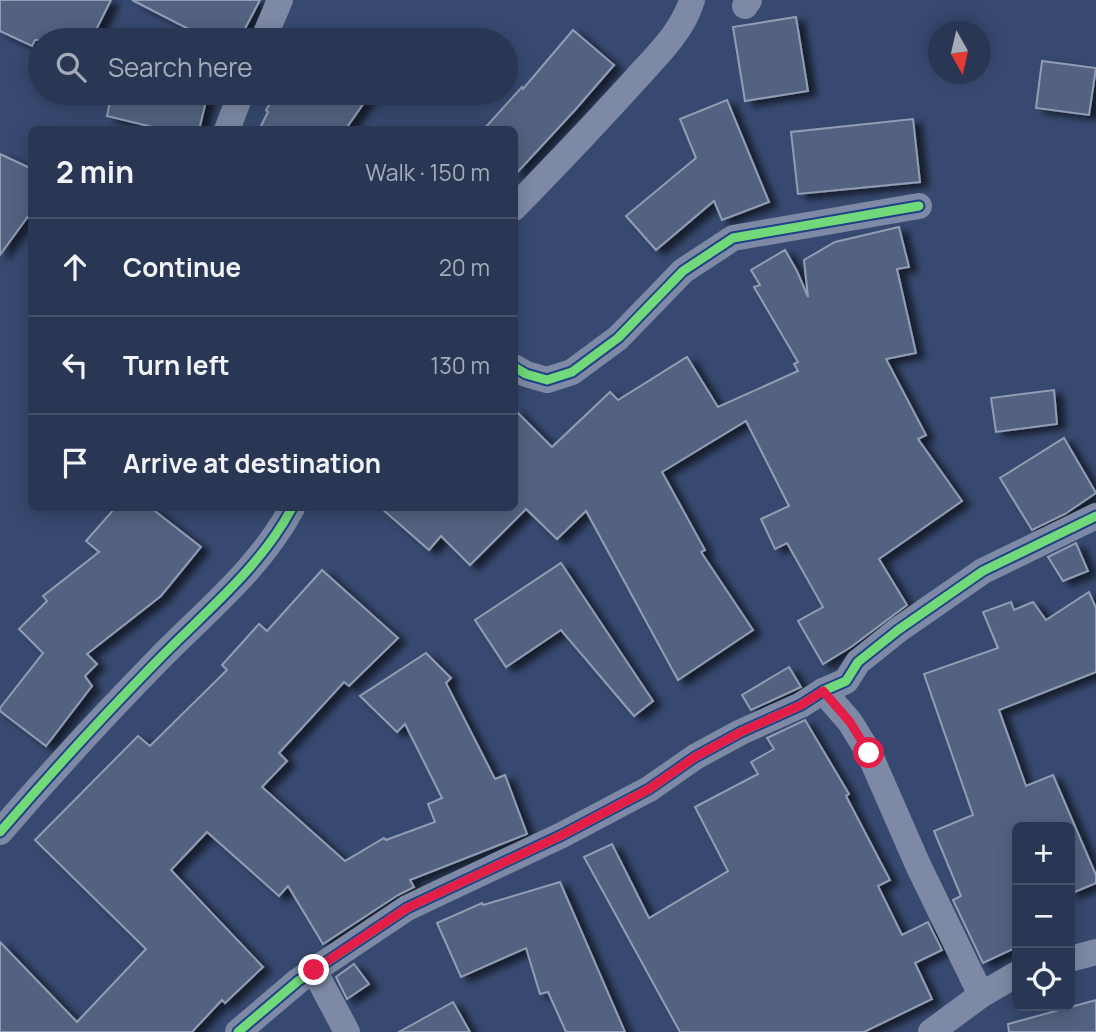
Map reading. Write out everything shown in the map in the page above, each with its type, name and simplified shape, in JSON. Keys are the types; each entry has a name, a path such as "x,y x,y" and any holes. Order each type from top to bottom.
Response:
{"street":[{"path":"268,28 280,0"},
{"path":"518,204 600,118 678,30 692,0"},
{"path":"229,126 236,105"},
{"path":"518,369 547,380 572,372 618,338 682,271 733,238 919,205"},
{"path":"0,832 149,669 261,556 290,511"},
{"path":"238,1032 298,981 407,908 562,835 649,789 695,757 741,732 846,681 858,662 898,630 983,571 1096,516"},
{"path":"823,691 850,722 869,753 918,865 981,995"},
{"path":"1075,958 1096,952"},
{"path":"314,970 347,1032"},
{"path":"931,1032 981,995 1012,977"}],"building":[{"path":"0,0 111,0 97,28 28,28 28,44 0,31"},
{"path":"132,0 260,0 245,28 187,28"},
{"path":"796,17 808,91 745,101 733,27"},
{"path":"573,30 614,65 518,172 518,126 487,126 506,105 518,105 518,91 522,87 523,89"},
{"path":"1042,61 1096,68 1089,115 1036,108"},
{"path":"727,100 769,202 722,220 714,201 656,250 626,216 696,158 680,119"},
{"path":"109,105 205,105 200,126 148,126 107,116"},
{"path":"269,105 363,105 348,126 261,126 268,112 266,110"},
{"path":"913,119 920,182 798,194 791,132"},
{"path":"0,154 28,167 28,216 0,255"},
{"path":"899,227 909,267 897,269 916,353 886,359 926,435 918,439 962,501 879,559 907,605 851,647 823,664 798,621 823,607 787,543 775,549 761,519 789,506 746,421 662,472 705,550 701,552 753,630 678,680 586,511 557,539 526,509 470,565 441,536 429,550 384,511 518,511 518,413 552,447 610,392 618,400 687,357 718,407 798,371 794,364 798,362 754,287 760,285 751,270 785,250 808,297 804,260 835,242"},
{"path":"1054,390 1057,424 996,432 991,398"},
{"path":"1064,438 1096,493 1065,514 1032,530 1000,478"},
{"path":"112,511 155,511 201,547 161,596 87,654 97,664 85,676 92,686 46,746 0,711 0,708 43,653 19,629 47,601 43,596 99,552 86,541"},
{"path":"1076,543 1088,571 1063,581 1048,557"},
{"path":"561,563 653,701 634,716 561,630 506,667 475,620"},
{"path":"322,570 398,638 349,686 344,682 279,753 287,761 262,787 345,861 384,838 386,840 435,822 428,804 442,798 405,724 397,732 360,696 426,653 451,678 446,683 495,779 505,775 527,834 410,880 414,887 323,944 288,886 279,896 207,832 171,870 263,967 225,1003 222,1000 192,1032 0,1032 0,942 77,1022 146,949 35,840 138,736 150,746 227,670 222,665 259,624 267,631"},
{"path":"1089,592 1096,608 1096,672 999,710 1026,786 1053,775 1073,822 1012,822 1012,949 983,963 953,900 961,896 934,831 973,815 924,674 998,648 983,612 1011,602 1014,610 1033,602 1046,620"},
{"path":"789,667 801,687 751,710 742,695"},
{"path":"805,720 849,794 846,796 890,880 878,886 902,935 928,922 942,950 915,963 932,999 864,1032 680,1032 584,857 612,844 649,918 728,871 695,807 758,774 751,762 774,749 767,738"},
{"path":"1075,826 1096,875 1096,883 1075,892"},
{"path":"560,882 625,1032 566,1032 548,992 540,994 526,948 461,977 437,923 482,903 483,905"},
{"path":"354,964 369,984 347,999 336,977"},
{"path":"1096,1000 1096,1032 1009,1032 1008,1024 1056,1011 1075,1011 1075,1006"},
{"path":"453,1002 470,1032 399,1032"}],"cycle path":[{"path":"518,369 547,380 572,372 618,338 683,271 733,238 919,206"},
{"path":"0,832 118,701 231,588 264,550 290,511"},
{"path":"238,1032 298,981 407,908 562,835 649,789 695,757 741,732 846,681 858,662 898,630 983,571 1096,516"}],"route":[{"path":"314,970 407,908 562,835 649,789 695,757 741,732 801,705 823,691 850,722 869,753"}]}
